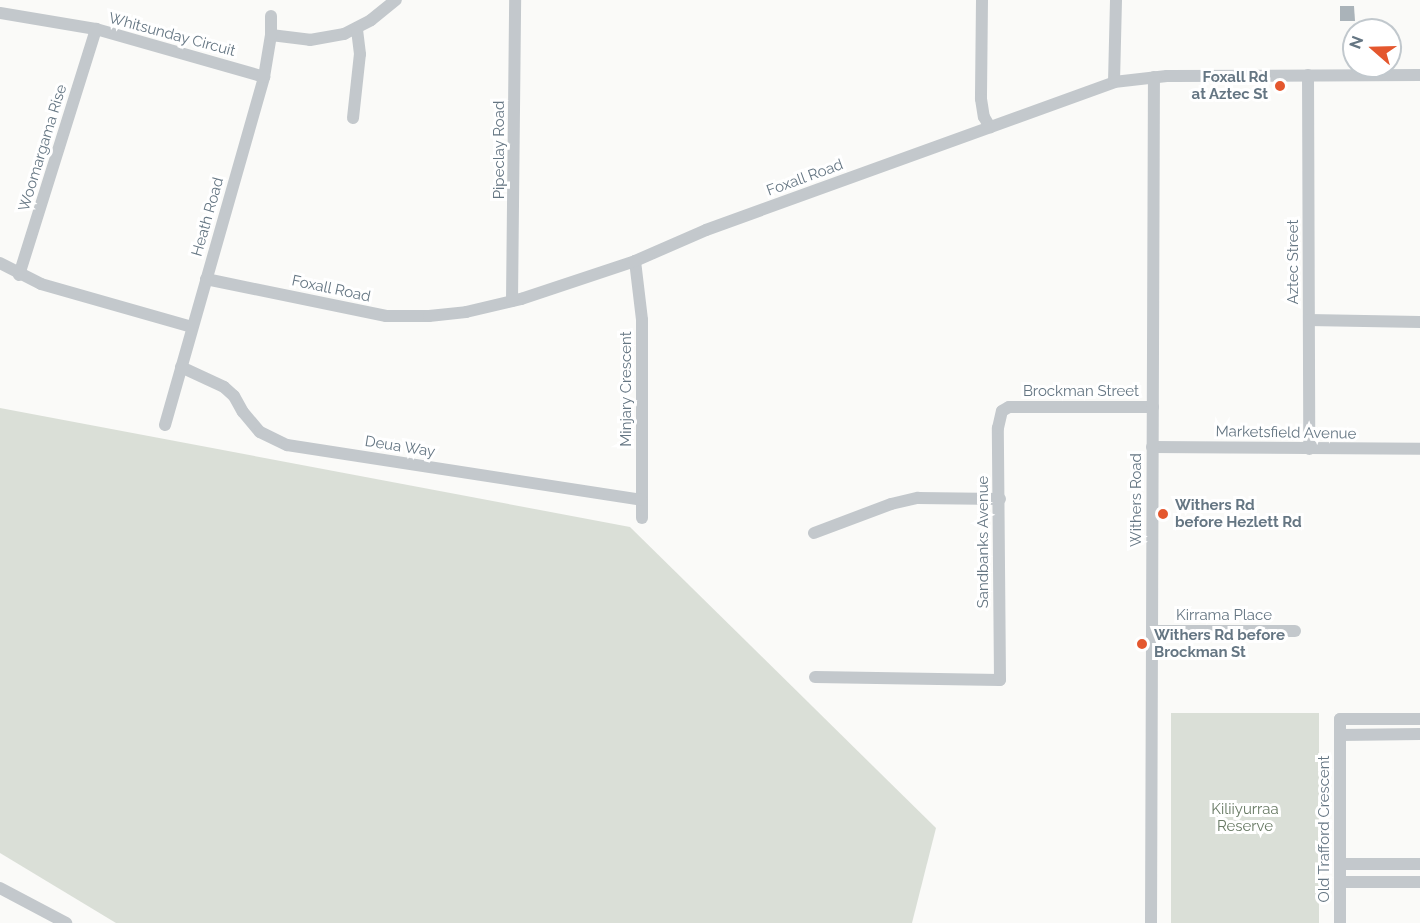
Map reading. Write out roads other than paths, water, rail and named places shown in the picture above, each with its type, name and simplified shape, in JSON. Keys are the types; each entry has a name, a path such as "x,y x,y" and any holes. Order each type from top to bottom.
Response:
{"street":[{"path":"271,35 310,40 344,34 357,28 396,0"},
{"name":"Pipeclay Road","path":"512,301 515,0"},
{"path":"982,0 981,99 984,117 990,127"},
{"path":"1114,82 1116,0"},
{"name":"Whitsunday Circuit","path":"0,13 96,29 264,77"},
{"name":"Heath Road","path":"165,425 264,77 271,35 271,16"},
{"path":"352,118 360,54 357,28"},
{"name":"Woomargama Rise","path":"19,275 96,29"},
{"name":"Aztec Street","path":"1308,75 1309,449"},
{"name":"Foxall Road","path":"206,279 386,316 429,316 466,312 512,301 635,261 706,230 1114,82 1154,77 1420,75"},
{"name":"Withers Road","path":"1151,923 1154,77"},
{"name":"Minjary Crescent","path":"635,261 642,320 642,518"},
{"path":"0,263 19,275 41,284 192,327"},
{"path":"1309,320 1420,322"},
{"name":"Deua Way","path":"181,367 224,387 234,396 243,412 260,432 287,445 642,500"},
{"name":"Brockman Street","path":"1009,407 1153,407"},
{"name":"Sandbanks Avenue","path":"815,677 1000,680 999,418 1002,411 1009,407"},
{"name":"Marketsfield Avenue","path":"1152,447 1420,449"},
{"path":"814,533 891,504 918,498 1000,499"},
{"name":"Kirrama Place","path":"1152,631 1295,631"},
{"name":"Old Trafford Crescent","path":"1340,923 1340,719 1420,719"},
{"name":"Old Trafford Crescent","path":"1341,735 1420,734"},
{"path":"1340,864 1420,864"},
{"path":"1340,882 1420,882"},
{"path":"0,888 59,921"}],"place":[{"name":"Foxall Rd at Aztec St","path":"1280,86"},
{"name":"Withers Rd before Hezlett Rd","path":"1163,514"},
{"name":"Withers Rd before Brockman St","path":"1142,644"}],"park label":[{"name":"Kiliiyurraa Reserve","path":"1245,818"}]}
